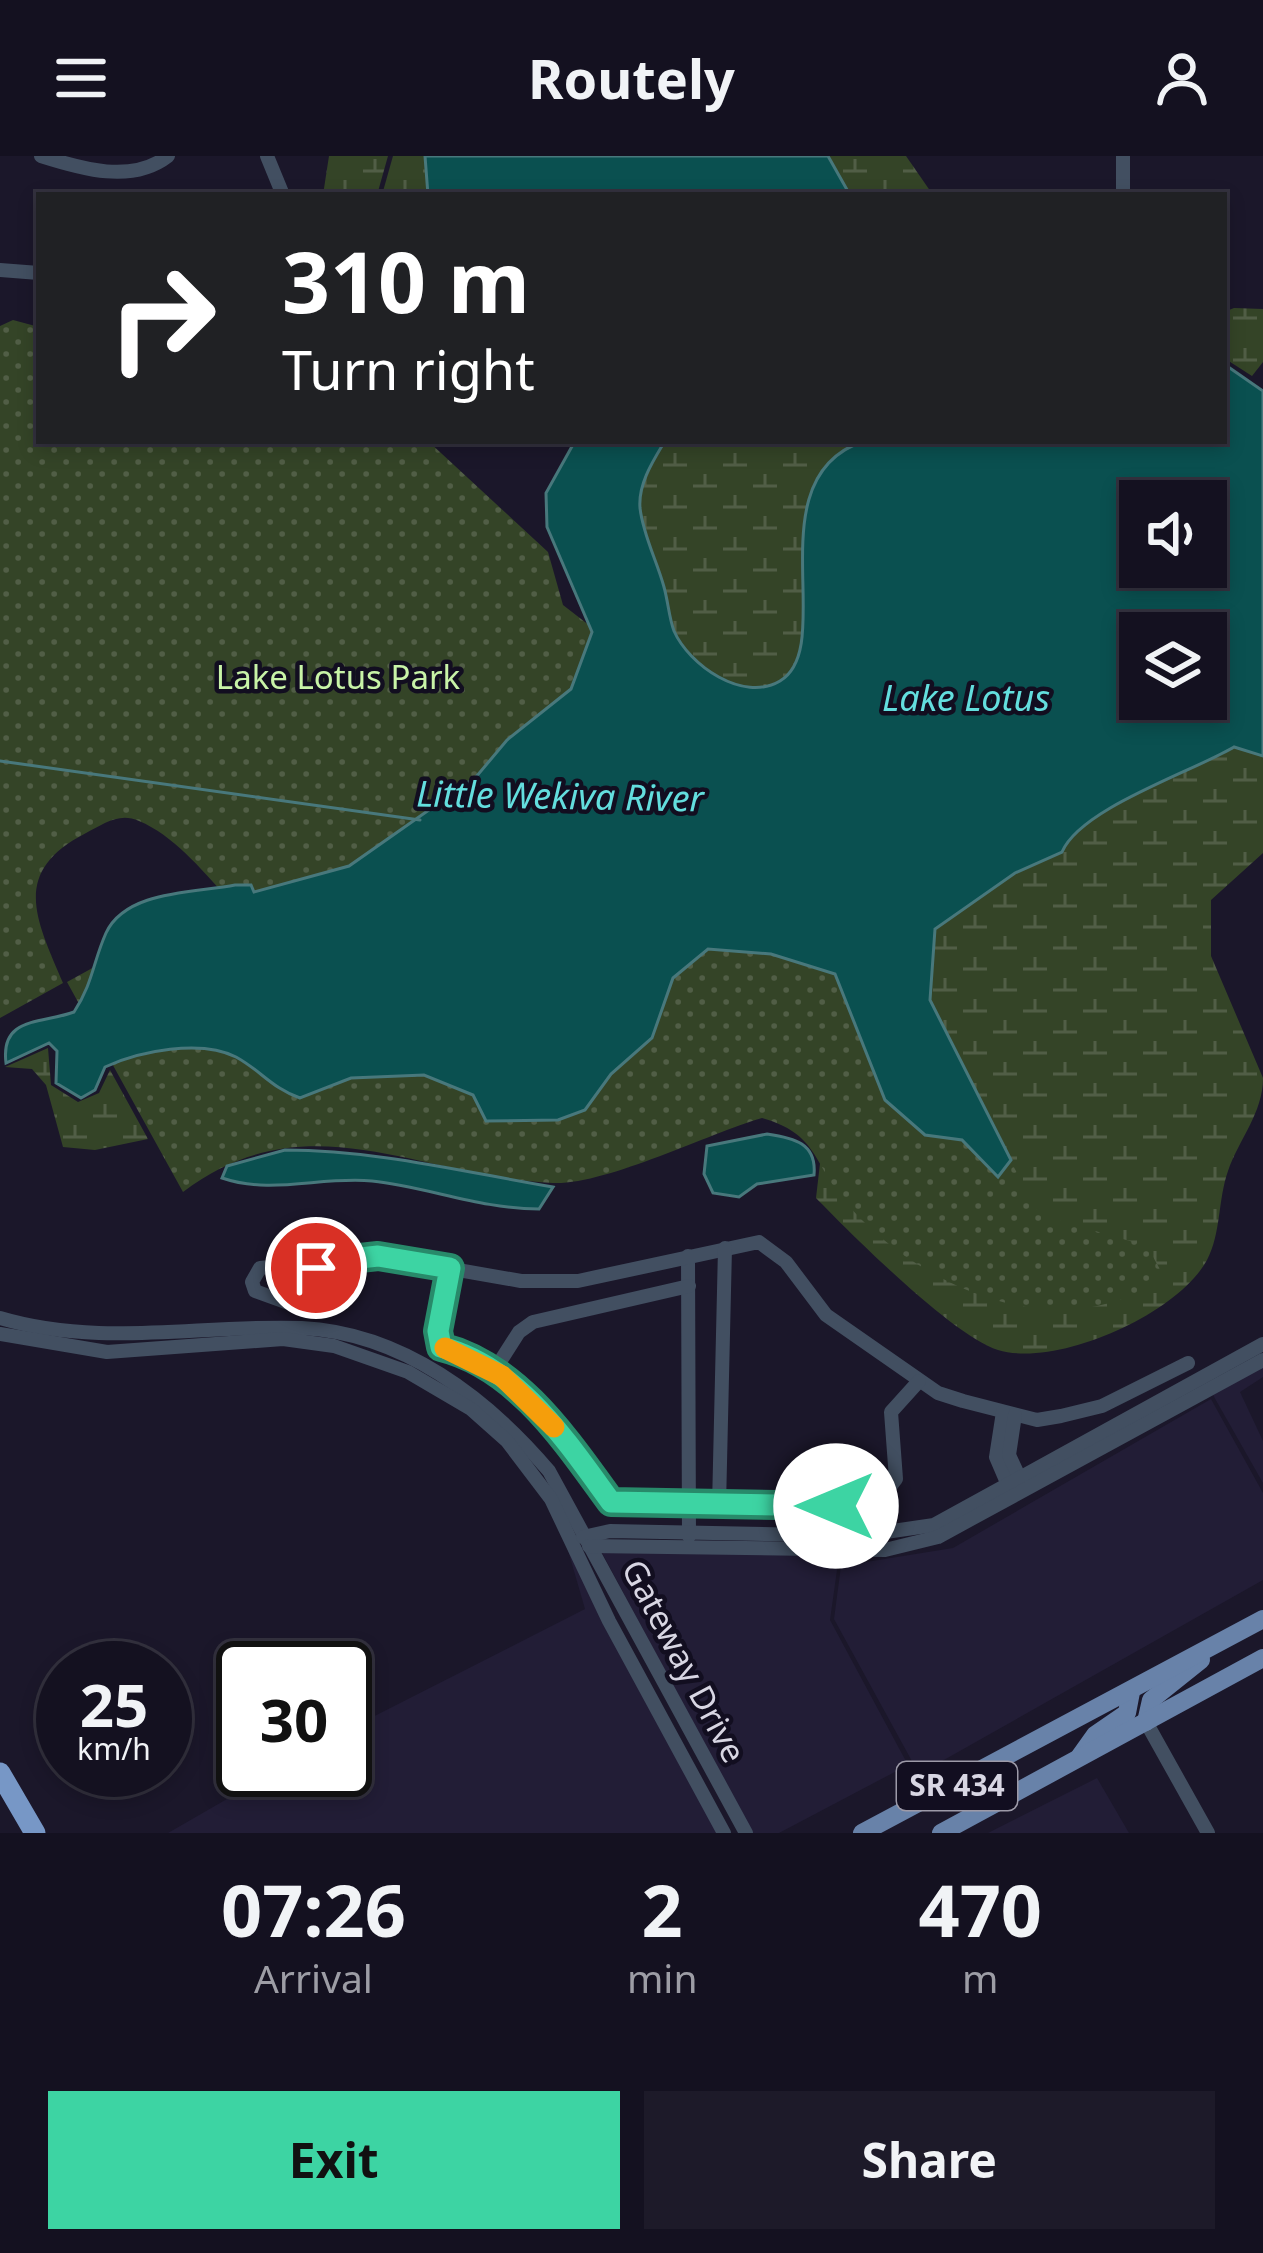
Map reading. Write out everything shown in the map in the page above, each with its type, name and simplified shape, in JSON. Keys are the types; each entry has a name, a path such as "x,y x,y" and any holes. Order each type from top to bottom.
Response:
{"highway":[{"path":"0,1773 35,1833"}],"main road":[{"name":"SR 434","path":"862,1833 1263,1619"},
{"path":"1146,1722 1151,1700 1185,1677 1212,1647"},
{"name":"SR 434","path":"941,1833 1263,1658"},
{"path":"1078,1760 1095,1735 1127,1713 1131,1692"}],"street":[{"path":"41,156 134,172 168,156"},
{"path":"267,156 282,192"},
{"path":"1123,156 1123,192"},
{"path":"0,270 36,273"},
{"path":"315,1263 319,1278 314,1302 291,1304 255,1291 252,1282 260,1268 378,1256 521,1281 578,1281 751,1241 773,1250 826,1315 938,1394 1037,1420 1102,1406 1188,1363"},
{"path":"719,1506 725,1247"},
{"path":"688,1256 689,1539"},
{"path":"450,1268 438,1331 441,1347 494,1371 542,1412 611,1502 875,1506 896,1479 891,1412 919,1381"},
{"path":"494,1371 533,1322 689,1286"},
{"name":"Gateway Drive","path":"0,1318 84,1335 307,1328 389,1350 454,1382 516,1432 549,1472 654,1704 724,1833"},
{"name":"Gateway Drive","path":"0,1334 107,1352 283,1339 372,1357 440,1388 507,1441 584,1542 746,1833"},
{"path":"584,1542 689,1539 885,1550 938,1537 1263,1344"},
{"path":"1016,1487 1263,1360"},
{"path":"1009,1413 1002,1456 1016,1487"},
{"path":"654,1704 671,1694"},
{"path":"1146,1722 1208,1833"}],"shaded area":[{"path":"1263,1366 1263,1377 1240,1392 1263,1441 1263,1483 1213,1395"},
{"path":"1211,1399 1263,1493 1263,1580 919,1774 834,1619 841,1566 953,1548"},
{"path":"565,1540 604,1623 718,1833 168,1833 230,1797 372,1797 372,1717 585,1609"},
{"path":"601,1551 883,1555 838,1563 830,1620 908,1765 779,1833 752,1833"},
{"path":"1097,1778 1129,1833 988,1833"}],"green space":[{"path":"329,156 388,156 378,192 323,192"},
{"path":"393,156 425,156 428,192 383,192"},
{"path":"828,156 906,156 931,192 848,192"},
{"path":"1263,309 1263,362 1252,376 1227,360 1227,311"},
{"name":"Lake Lotus Park","path":"13,320 36,326 36,444 431,444 548,552 563,605 603,636 581,687 1119,699 1119,711 852,870 1040,1215 1147,1246 1167,1282 1097,1306 1053,1310 1019,1306 952,1284 865,1223 804,1140 762,1118 628,1168 575,1181 503,1178 364,1150 319,1146 274,1150 229,1164 183,1192 67,982 225,895 186,854 139,821 118,818 105,823 62,848 47,864 38,881 38,918 63,983 0,1018 0,326"},
{"path":"663,444 859,444 831,460 812,489 804,524 802,634 796,662 780,681 765,687 734,684 704,668 681,644 640,508 651,465"},
{"path":"1234,747 1263,756 1263,853 1211,900 1211,956 1263,1078 1262,1091 1228,1171 1207,1260 1170,1299 1114,1332 1082,1344 1023,1354 979,1341 930,1305 816,1198 824,1129 807,1094 770,1048 750,1054 630,1133 563,1156 530,1156 501,1143 424,1075 473,1095 487,1121 558,1120 585,1110 611,1074 652,1038 673,978 708,949 771,954 835,973 885,1100 925,1135 962,1140 998,1177 1011,1159 930,999 935,929 1015,873 1062,852 1073,836 1114,806"},
{"path":"48,1048 51,1085 78,1102 99,1093 110,1070 148,1139 95,1150 63,1147 46,1085 32,1069 5,1067"}],"water":[{"path":"425,156 828,156 848,192 428,192"},
{"name":"Lake Lotus","path":"1227,366 1263,391 1263,756 1234,747 1139,792 1091,821 1062,852 1015,873 935,929 930,1000 1011,1160 998,1177 962,1140 925,1135 885,1100 835,974 771,954 708,949 673,978 652,1038 611,1074 585,1110 558,1120 486,1121 473,1095 424,1075 351,1078 300,1098 236,1057 206,1049 170,1049 119,1061 105,1067 95,1090 81,1098 56,1083 57,1051 49,1043 6,1063 6,1048 16,1029 74,1012 106,933 129,908 163,896 235,885 251,885 254,892 349,866 476,777 507,740 571,689 592,632 547,527 546,493 573,444 663,444 644,482 640,508 674,631 704,668 734,684 765,687 780,681 796,662 802,634 804,524 812,489 831,460 859,444 1227,444"},
{"path":"767,1134 795,1140 808,1149 814,1175 757,1184 739,1197 713,1193 704,1174 707,1146"},
{"path":"285,1150 386,1158 553,1187 539,1209 372,1181 259,1185 222,1178 227,1166"}],"waterway":[{"name":"Little Wekiva River","path":"0,761 420,820"}],"slow traffic":[{"path":"445,1348 470,1356 502,1376 554,1427"}],"route":[{"path":"316,1268 315,1263 378,1256 450,1268 438,1331 441,1347 470,1356 502,1376 542,1412 611,1502 836,1506"}]}
